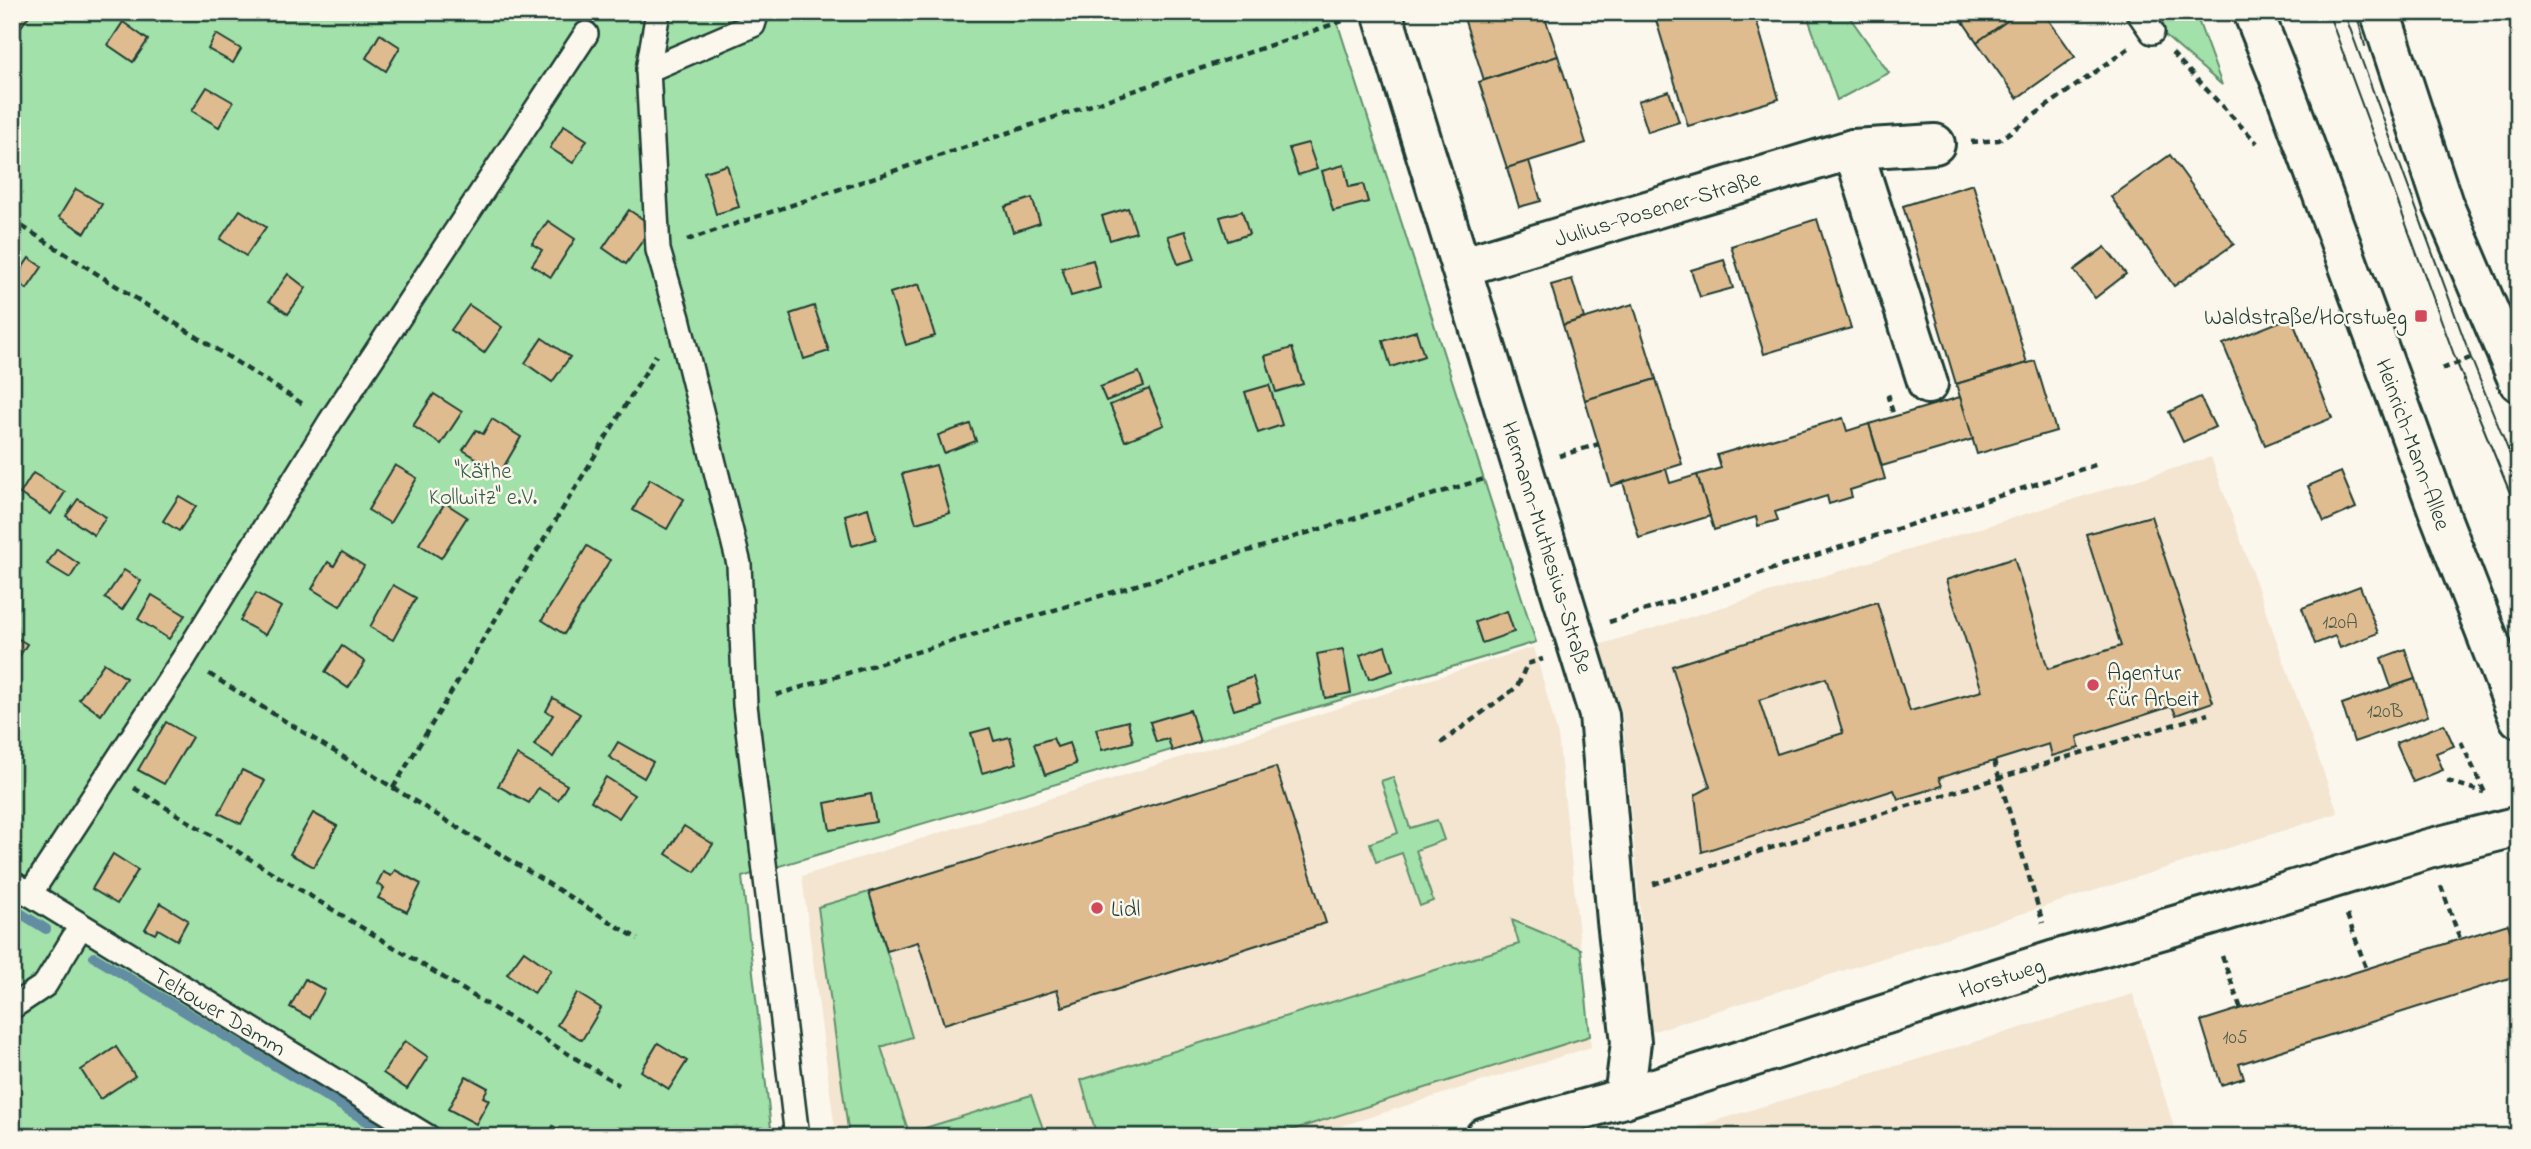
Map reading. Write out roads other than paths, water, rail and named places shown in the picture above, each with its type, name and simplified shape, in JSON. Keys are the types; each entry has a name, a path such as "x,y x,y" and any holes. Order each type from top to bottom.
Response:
{"street":[{"name":"Heinrich-Mann-Allee","path":"2253,12 2286,94 2443,523 2519,718"},
{"path":"2380,12 2443,204 2519,382"},
{"name":"Hermann-Muthesius-Straße","path":"1369,14 1461,267 1523,467 1591,636 1630,1042 1624,1098"},
{"name":"Julius-Posener-Straße","path":"1461,267 1853,149 1935,144"},
{"path":"1853,149 1928,384"},
{"name":"Horstweg","path":"1485,1137 1624,1098 2052,961 2428,849 2519,825"}],"lane":[{"path":"658,12 648,70 658,250 678,318 738,564 745,705 797,1137"},
{"path":"648,70 753,25 757,12"},
{"path":"2138,12 2152,32"},
{"path":"21,889 110,772 330,422 586,34"},
{"name":"Teltower Damm","path":"21,889 428,1137"},
{"path":"12,1007 45,985 81,926"}],"waterway":[{"path":"12,908 46,929"},
{"path":"94,957 393,1137"}],"tram line":[{"path":"2328,12 2457,363 2519,515"},
{"path":"2344,12 2471,358 2519,477"},
{"path":"2356,12 2365,46"}],"place":[{"name":"Waldstraße/Horstweg","path":"2421,316"},
{"name":"Agentur für Arbeit","path":"2093,685"},
{"name":"Lidl","path":"1097,908"}],"park label":[{"name":"\"Käthe Kollwitz\" e.V.","path":"483,483"}]}
